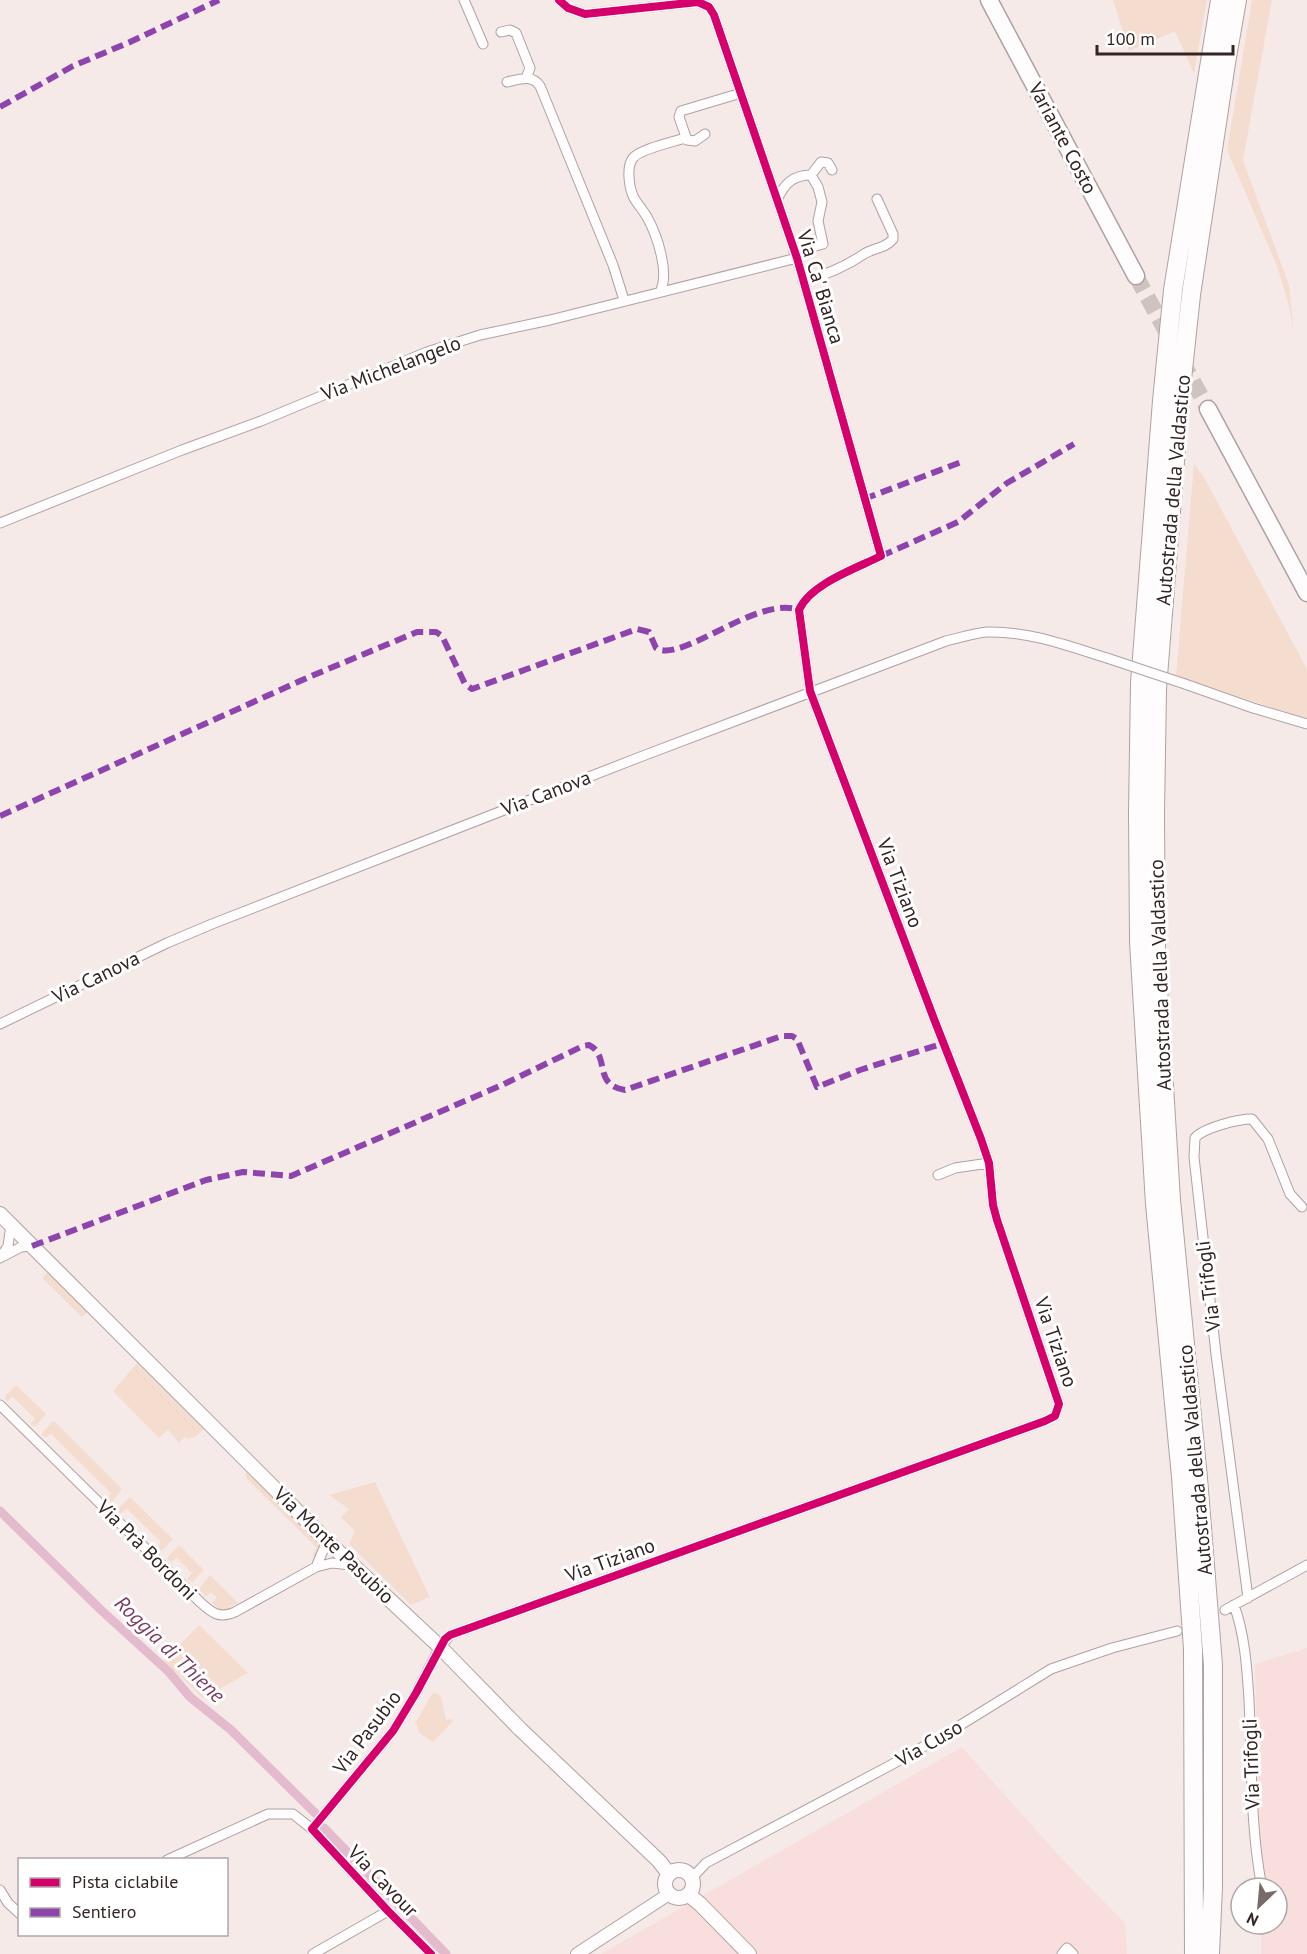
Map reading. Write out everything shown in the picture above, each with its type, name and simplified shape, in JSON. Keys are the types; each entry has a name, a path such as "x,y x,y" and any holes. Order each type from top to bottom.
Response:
{"highway":[{"name":"Variante Costo","path":"989,0 1136,276"},
{"name":"Autostrada della Valdastico","path":"1194,1954 1193,1649 1181,1477 1155,1204 1139,942 1137,813 1140,684 1172,302 1220,0"},
{"name":"Autostrada della Valdastico","path":"1210,1954 1213,1867 1213,1665 1198,1478 1171,1200 1156,954 1155,814 1157,689 1192,284 1237,0"},
{"path":"1208,409 1307,593"}],"main road":[{"name":"Via Monte Pasubio","path":"0,1214 351,1565 440,1647 520,1729 669,1874"},
{"path":"681,1870 692,1878 693,1887 689,1895 676,1899 669,1894 665,1882 669,1874 681,1870"},
{"path":"689,1895 749,1954"}],"street":[{"path":"464,0 483,44"},
{"name":"Via Ca' Bianca","path":"559,0 568,8 585,14 698,2 710,7 714,15 796,255 881,556 815,590 801,606 799,610 810,691"},
{"path":"501,32 510,30 516,33 530,68 526,78"},
{"path":"507,82 526,78 535,80 543,91 613,265 624,300"},
{"path":"705,134 691,142 685,138 679,117 681,111 741,93"},
{"path":"660,292 665,278 660,254 647,217 632,193 631,162 638,154 685,138"},
{"path":"777,200 782,190 793,178 811,175 821,162 828,163 832,171"},
{"name":"Via Michelangelo","path":"0,524 171,454 261,421 427,352 480,335 550,320 796,255 823,244 818,221 822,202 818,187 811,175"},
{"path":"803,281 840,269 858,260 865,253 889,244 893,239 893,234 877,199"},
{"name":"Via Canova","path":"0,1024 167,943 203,928 810,691 946,641 986,632 1015,633 1041,638 1307,724"},
{"name":"Via Tiziano","path":"440,1647 450,1635 1055,1416 1059,1404 997,1220 993,1205 989,1163 810,691"},
{"name":"Via Trifogli","path":"1248,1598 1216,1354 1195,1166 1194,1144 1197,1135 1238,1120 1252,1119 1268,1139 1290,1194 1302,1208"},
{"path":"938,1175 956,1168 989,1163"},
{"path":"0,1258 10,1240 11,1225"},
{"path":"0,1258 21,1247 32,1246"},
{"name":"Via Prà Bordoni","path":"0,1405 215,1615 225,1616 235,1612 316,1567 332,1563 351,1565"},
{"path":"316,1567 327,1541"},
{"path":"1225,1610 1307,1565"},
{"name":"Via Trifogli","path":"1234,1605 1246,1662 1256,1855 1260,1876"},
{"name":"Via Cuso","path":"692,1878 706,1863 946,1734 1051,1669 1112,1648 1177,1632"},
{"name":"Via Pasubio","path":"312,1829 393,1731 416,1694 440,1647"},
{"name":"Via Cavour","path":"171,1858 268,1814 293,1814 312,1829 431,1954"},
{"path":"0,1890 8,1903 18,1912"},
{"path":"577,1954 669,1894"},
{"path":"313,1954 388,1911"},
{"path":"1062,1954 1067,1948 1073,1954"}],"shaded area":[{"path":"1113,0 1207,0 1194,74 1175,31 1129,51"},
{"path":"1252,0 1272,0 1243,160 1289,285 1294,335 1289,306 1277,266 1227,150"},
{"path":"1194,463 1205,479 1307,669 1307,719 1176,676"},
{"path":"48,1272 88,1312 82,1317 42,1278"},
{"path":"139,1361 206,1427 195,1437 188,1439 185,1437 179,1443 168,1430 159,1438 113,1391"},
{"path":"16,1385 46,1414 36,1426 32,1426 31,1423 35,1419 13,1397 7,1401 5,1399"},
{"path":"52,1422 55,1422 122,1489 112,1502 107,1500 111,1493 51,1434 46,1437 42,1436"},
{"path":"246,1467 321,1541 321,1547 314,1560 313,1553 317,1548 246,1478"},
{"path":"375,1482 430,1597 411,1605 349,1544 355,1531 341,1517 349,1509 329,1495"},
{"path":"129,1498 173,1539 164,1549 159,1551 157,1549 161,1542 127,1509 119,1512 119,1508"},
{"path":"179,1545 204,1570 192,1582 187,1579 192,1573 177,1558 171,1562 168,1560"},
{"path":"210,1575 238,1603 224,1610 212,1603 217,1598 211,1592 206,1597 199,1589"},
{"path":"199,1625 248,1673 203,1698 164,1661"},
{"path":"1307,1648 1307,1954 1261,1954 1261,1936 1289,1936 1289,1876 1260,1876 1255,1664"},
{"path":"437,1693 441,1697 446,1720 452,1719 453,1721 433,1742 419,1733 416,1722 432,1694"},
{"path":"962,1747 1061,1858 1125,1923 1127,1954 601,1954"}],"waterway":[{"name":"Roggia di Thiene","path":"0,1511 101,1610 169,1672 190,1697 231,1730 315,1813"},
{"name":"Roggia di Thiene","path":"324,1828 446,1954"}],"tunnel":[{"path":"1136,276 1208,409"}],"marked path":[{"path":"0,107 73,66 219,0"},
{"path":"881,556 958,522 1007,483 1074,444"},
{"path":"864,499 964,461"},
{"path":"0,816 309,677 417,632 436,632 442,636 465,684 472,689 637,629 649,632 656,648 668,650 683,647 762,612 782,608 799,610"},
{"path":"32,1246 206,1180 243,1172 291,1176 502,1085 583,1046 589,1045 596,1050 609,1082 625,1090 782,1036 792,1036 797,1039 817,1087 860,1070 944,1043"}],"cycle path":[{"path":"431,1954 312,1829 393,1731 445,1639 450,1635 1045,1421 1055,1416 1059,1404 997,1220 993,1205 989,1163 981,1139 810,691 799,610 813,592 823,585 881,556 797,258 714,15 709,7 698,2 585,14 568,8 559,0"}]}
